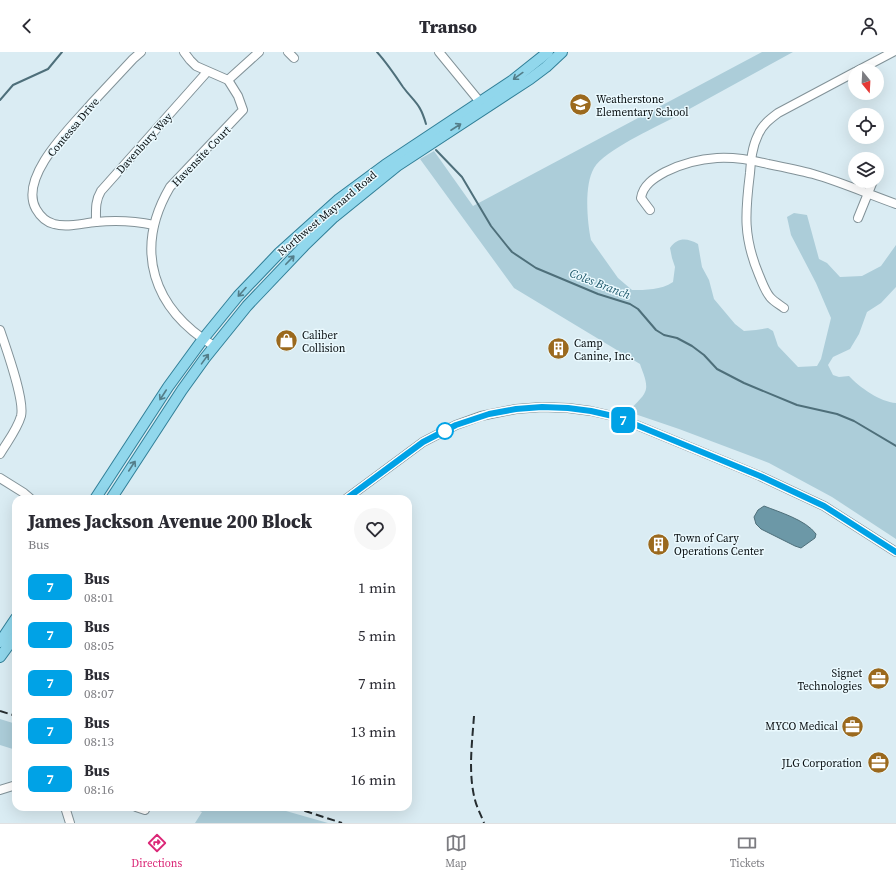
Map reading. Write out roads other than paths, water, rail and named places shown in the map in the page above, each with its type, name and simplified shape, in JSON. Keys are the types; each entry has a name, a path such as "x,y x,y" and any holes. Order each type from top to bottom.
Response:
{"main road":[{"name":"Northwest Maynard Road","path":"98,495 168,387 203,339 259,273 284,248 334,204 385,164 480,102 526,70 548,52"},
{"name":"Northwest Maynard Road","path":"114,495 182,390 214,346 247,306 278,272 329,222 397,166 530,79 562,52"},
{"path":"0,642 12,624"},
{"path":"0,657 12,640"}],"street":[{"name":"Contessa Drive","path":"141,52 132,59 51,151 37,175 32,189 34,206 39,214 48,222 60,225 124,221 154,225"},
{"path":"184,52 196,66 228,80 259,52"},
{"path":"439,52 480,102"},
{"path":"871,64 893,52"},
{"name":"Davenbury Way","path":"96,222 96,200 101,191 207,72"},
{"path":"784,308 770,298 757,270 748,243 746,212 751,160 755,141 761,128 778,113 848,76"},
{"name":"Havensite Court","path":"214,346 183,322 176,315 164,297 158,284 152,259 152,241 154,225 164,198 170,187 243,110 238,96 228,80"},
{"path":"650,210 641,198 642,193 649,182 671,169 706,158 751,160 814,174 896,204"},
{"path":"858,218 870,188"},
{"path":"0,330 20,396 22,412 18,425 0,454"},
{"path":"351,495 423,442 456,425 489,414 516,409 542,407 568,408 591,411 617,417 760,476 824,506 896,552"},
{"path":"0,478 26,495"},
{"path":"0,790 12,786"},
{"path":"66,811 70,823"}],"waterway":[{"path":"0,100 13,85 48,69 62,52"},
{"name":"Coles Branch","path":"377,52 417,104 426,124"},
{"name":"Coles Branch","path":"436,150 462,177 491,226 512,252 536,268 598,294 630,304 638,309 656,330 664,335 677,338 692,346 704,355 717,369 744,383 797,405 837,414 854,421 896,446"}],"railway":[{"path":"0,711 12,715"},
{"path":"474,716 471,758 473,790 476,803 484,823"},
{"path":"305,811 342,823"}],"place":[{"name":"Weatherstone Elementary School","path":"580,105"},
{"name":"Caliber Collision","path":"286,341"},
{"name":"Camp Canine, Inc.","path":"559,349"},
{"name":"Town of Cary Operations Center","path":"658,544"},
{"name":"Signet Technologies","path":"878,679"},
{"name":"MYCO Medical","path":"853,726"},
{"name":"JLG Corporation","path":"878,763"}]}
